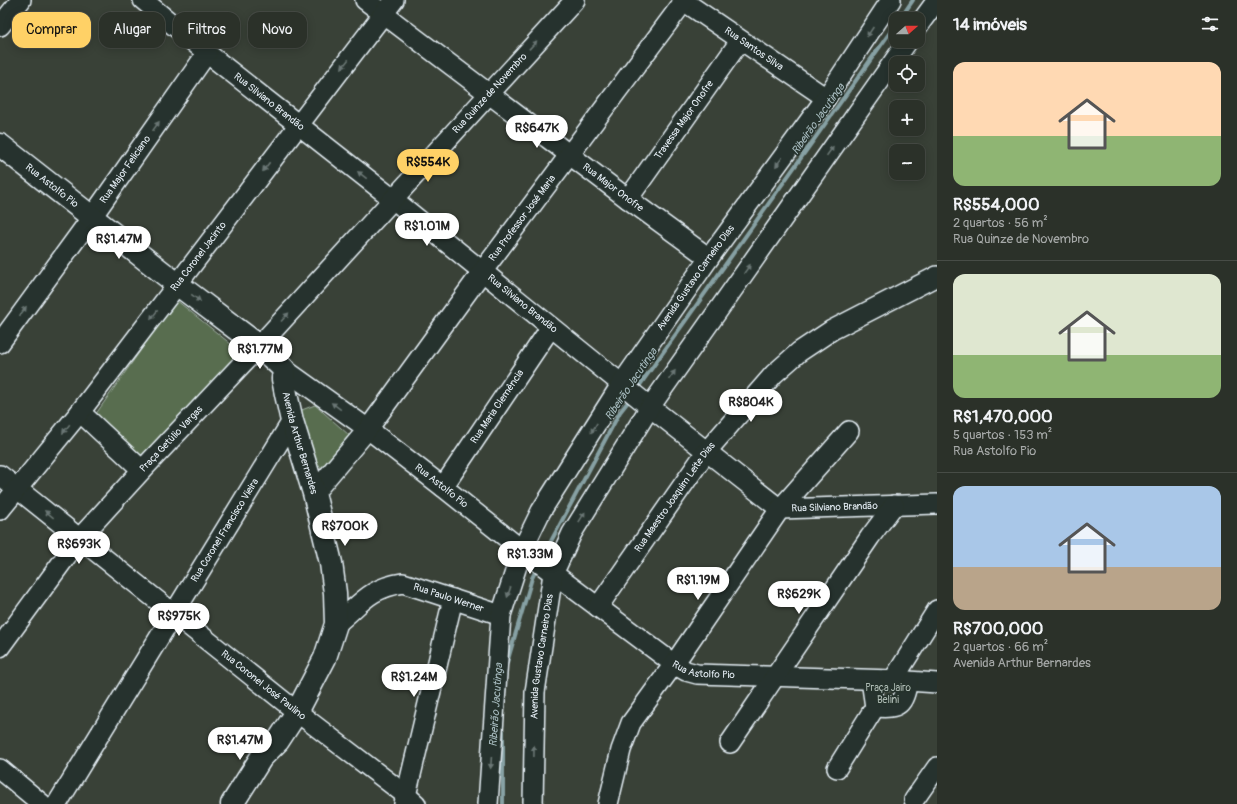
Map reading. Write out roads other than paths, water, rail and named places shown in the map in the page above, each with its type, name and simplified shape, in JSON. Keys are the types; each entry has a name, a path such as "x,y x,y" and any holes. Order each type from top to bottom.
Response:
{"main road":[{"name":"Rua Astolfo Pio","path":"0,145 177,284 259,346 284,369"},
{"name":"Avenida Arthur Bernardes","path":"232,804 261,758 278,741 297,712 325,658 336,624 336,593 331,563 314,493 292,421 283,380 284,369"},
{"name":"Avenida Arthur Bernardes","path":"247,804 271,766 278,741"}],"street":[{"path":"0,26 21,0"},
{"name":"Rua Silviano Brandão","path":"143,0 207,53 393,199 706,452 780,509 937,504"},
{"name":"Rua Major Onofre","path":"365,0 389,7 489,93 628,199 709,258"},
{"name":"Rua Quinze de Novembro","path":"259,346 575,0"},
{"name":"Rua Santos Silva","path":"684,0 826,98"},
{"name":"Rua Professor José Maria","path":"314,493 368,429 482,272 684,0"},
{"name":"Avenida Gustavo Carneiro Dias","path":"488,804 501,615 541,512 709,258 826,98 892,0"},
{"path":"925,16 937,0"},
{"name":"Rua Coronel Jacinto","path":"0,510 80,412 389,7"},
{"name":"Travessa Major Onofre","path":"628,199 740,40"},
{"name":"Avenida Gustavo Carneiro Dias","path":"533,804 535,692 550,571 648,405 903,48"},
{"name":"Rua Major Feliciano","path":"0,343 92,217 207,53"},
{"name":"Rua Maestro Joaquim Leite Dias","path":"598,607 706,452 774,374 799,352 832,330 937,276"},
{"name":"Rua Maria Clemência","path":"443,487 551,326"},
{"name":"Praça Getúlio Vargas","path":"80,412 142,470 259,346"},
{"name":"Rua Astolfo Pio","path":"284,369 368,429 526,553 686,672 697,674 901,680 937,683"},
{"name":"Rua Coronel Francisco Vieira","path":"57,804 175,614 292,421"},
{"path":"608,804 621,750 632,723 780,509 849,431"},
{"path":"0,647 80,539 142,470"},
{"name":"Rua Coronel José Paulino","path":"0,475 409,801"},
{"path":"730,743 870,537 894,505"},
{"name":"Rua Paulo Werner","path":"336,624 372,593 388,585 403,583 501,615"},
{"path":"409,801 453,599"},
{"path":"875,707 886,708 899,703 905,697 901,680 937,610"},
{"path":"837,768 875,707 871,680"},
{"path":"914,800 937,767"},
{"path":"0,769 42,804"}],"waterway":[{"name":"Ribeirão Jacutinga","path":"905,12 913,0"},
{"name":"Ribeirão Jacutinga","path":"637,389 889,34"},
{"name":"Ribeirão Jacutinga","path":"542,558 620,412 631,398"},
{"name":"Ribeirão Jacutinga","path":"506,666 532,578 537,568"},
{"name":"Ribeirão Jacutinga","path":"503,731 503,804"}],"park label":[{"name":"Praça Jairo Belini","path":"888,694"}]}
